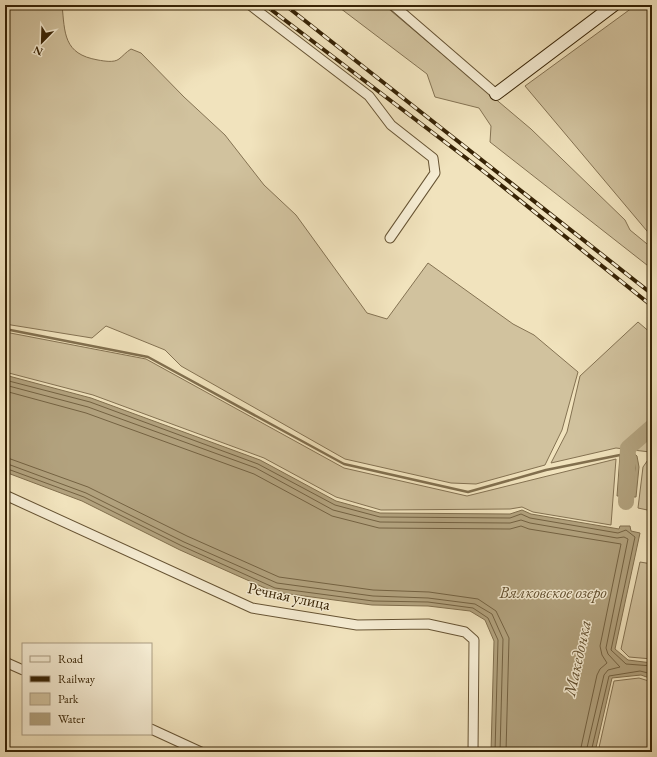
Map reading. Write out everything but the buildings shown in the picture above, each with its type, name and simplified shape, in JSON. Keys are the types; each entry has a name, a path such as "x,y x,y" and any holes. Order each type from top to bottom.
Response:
{"street":[{"path":"250,5 369,96 391,125 433,158 435,172 390,238"},
{"path":"393,5 496,94 614,5"},
{"name":"Речная улица","path":"5,495 252,608 356,625 428,624 465,632 474,640 473,752"},
{"path":"5,662 22,670"},
{"path":"152,729 201,752"}],"green space":[{"path":"5,5 62,5 65,33 68,41 78,53 87,57 98,60 112,61 119,59 131,49 141,53 184,97 225,135 264,185 296,215 367,313 387,319 428,263 513,324 534,335 578,372 562,430 545,465 476,484 451,483 345,459 181,366 165,350 106,326 92,338 5,324"},
{"path":"336,5 384,5 531,129 625,220 630,230 652,248 652,269 490,142 491,126 479,108 435,97 427,74"},
{"path":"636,5 652,5 652,237 525,86"},
{"path":"638,322 652,334 652,450 650,452 616,448 551,463 567,432 580,376"},
{"path":"5,332 146,359 344,468 467,496 616,459 611,525 533,512 522,507 510,509 381,510 336,497 264,458 93,395 5,372"},
{"path":"652,454 652,511 638,508 643,467"},
{"path":"640,562 652,564 652,659 629,657 621,649"},
{"path":"639,678 652,682 652,752 598,752 614,681"}],"water":[{"name":"Вялковское озеро","path":"5,375 91,398 260,460 336,501 380,513 510,514 522,510 531,514 619,529 620,526 630,526 631,531 640,533 615,649 628,660 652,663 652,679 641,675 612,678 595,752 491,752 494,641 485,620 470,611 428,606 372,605 274,592 180,550 82,501 5,472"},
{"path":"628,448 637,456 639,467 636,497 631,497 631,502 622,502 622,496 617,496 620,455"}],"waterway":[{"path":"5,329 148,357 344,464 468,492 546,470 620,455"},
{"name":"Македонка","path":"626,502 628,448 652,427"}],"railway":[{"path":"265,5 487,174 652,306"},
{"path":"285,5 652,294"}]}
